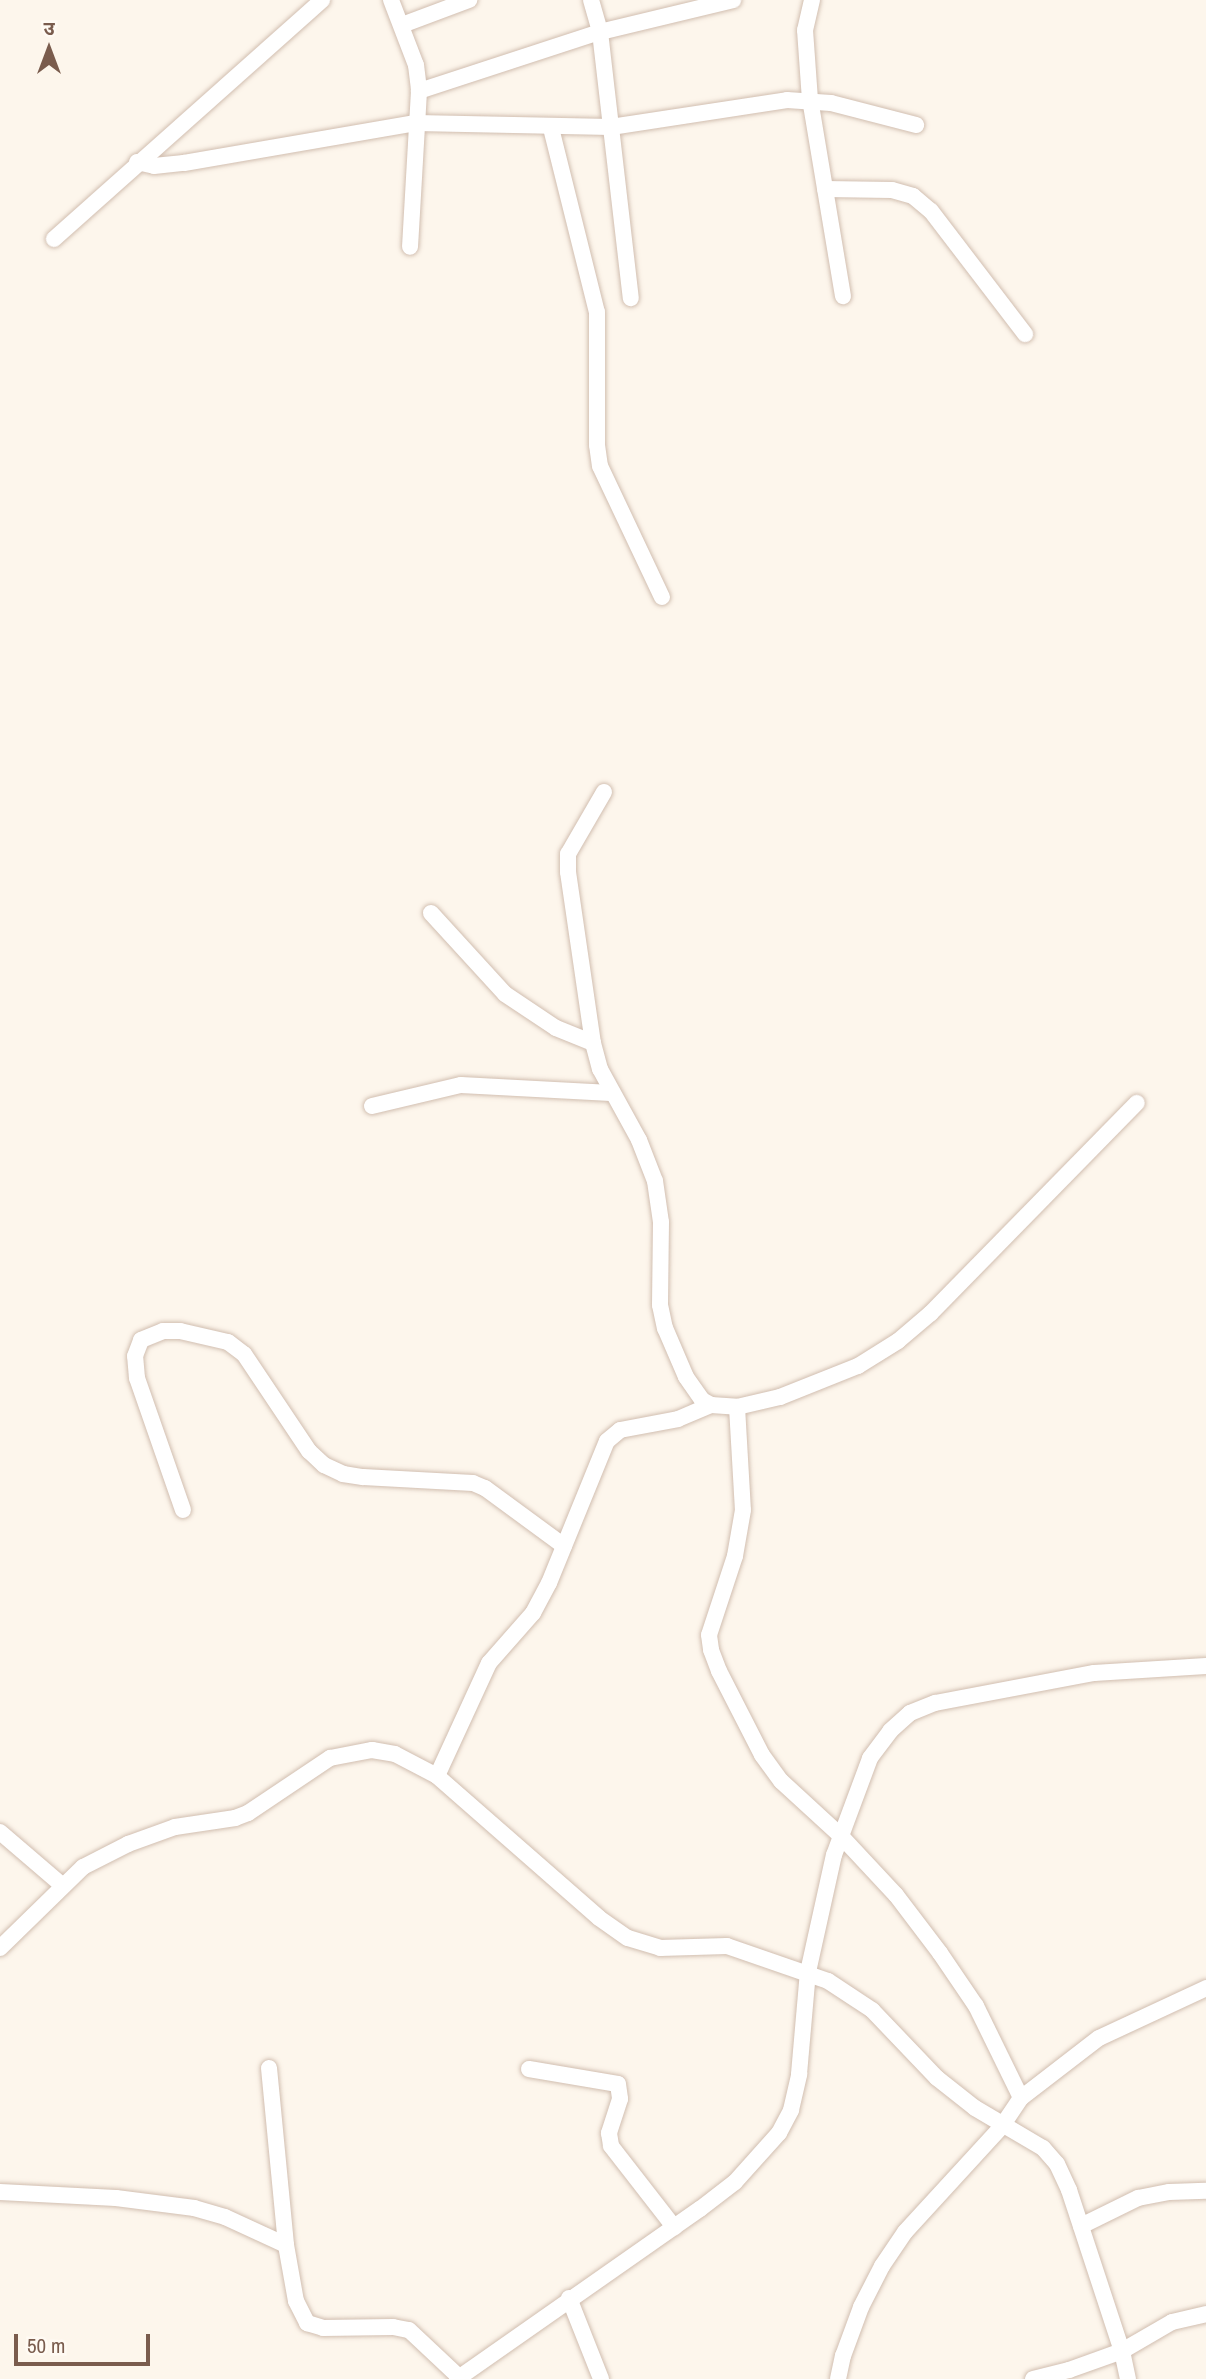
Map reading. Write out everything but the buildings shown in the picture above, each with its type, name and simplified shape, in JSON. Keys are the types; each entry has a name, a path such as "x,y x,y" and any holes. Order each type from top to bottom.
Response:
{"street":[{"path":"54,239 137,162 323,0"},
{"path":"391,0 416,65 419,90 410,247"},
{"path":"401,25 469,0"},
{"path":"590,0 600,32 631,298"},
{"path":"419,90 600,32 733,0"},
{"path":"812,0 805,30 810,99 844,296"},
{"path":"137,162 154,166 184,163 416,123 551,128 611,127 787,100 810,99 916,125"},
{"path":"551,128 597,312 597,445 600,466 662,597"},
{"path":"825,189 892,190 913,196 931,211 1025,334"},
{"path":"604,792 568,854 568,872 593,1043 611,1093 639,1140 655,1181 661,1222 660,1305 664,1328 686,1377 696,1393 710,1405"},
{"path":"431,913 505,994 556,1028 593,1043"},
{"path":"372,1106 461,1085 611,1093"},
{"path":"437,1776 489,1663 533,1613 612,1435 620,1430 678,1419 710,1405 737,1407 780,1397 819,1384 858,1366 898,1341 931,1313 1137,1103"},
{"path":"183,1510 136,1378 135,1356 141,1340 163,1331 180,1331 229,1342 244,1354 309,1451 324,1465 343,1474 362,1477 472,1483 485,1488 564,1546"},
{"path":"737,1407 743,1510 735,1556 712,1620 710,1650 762,1755 781,1781 840,1835 896,1895 962,1985 1021,2098"},
{"path":"269,2068 286,2245 296,2301 306,2323 315,2327 393,2327 409,2330 458,2378 735,2182 779,2133 791,2110 799,2074 808,1972 840,1835 870,1758 890,1731 910,1713 935,1703 1094,1673 1206,1666"},
{"path":"0,1948 83,1867 149,1835 248,1812 330,1758 372,1750 395,1754 437,1776 598,1918 628,1938 660,1948 727,1946 828,1981 872,2010 937,2078 1002,2126 1024,2135 1043,2148 1057,2164 1081,2226 1122,2351 1128,2379"},
{"path":"0,1832 63,1886"},
{"path":"838,2379 843,2356 857,2319 882,2266 905,2232 1002,2126 1021,2098 1099,2038 1206,1988"},
{"path":"528,2069 618,2084 620,2099 609,2133 611,2147 674,2227"},
{"path":"1081,2226 1138,2198 1162,2192 1206,2191"},
{"path":"0,2192 126,2199 194,2208 225,2217 286,2245"},
{"path":"569,2298 601,2379"},
{"path":"1033,2379 1069,2370 1122,2351 1172,2322 1206,2314"}]}
